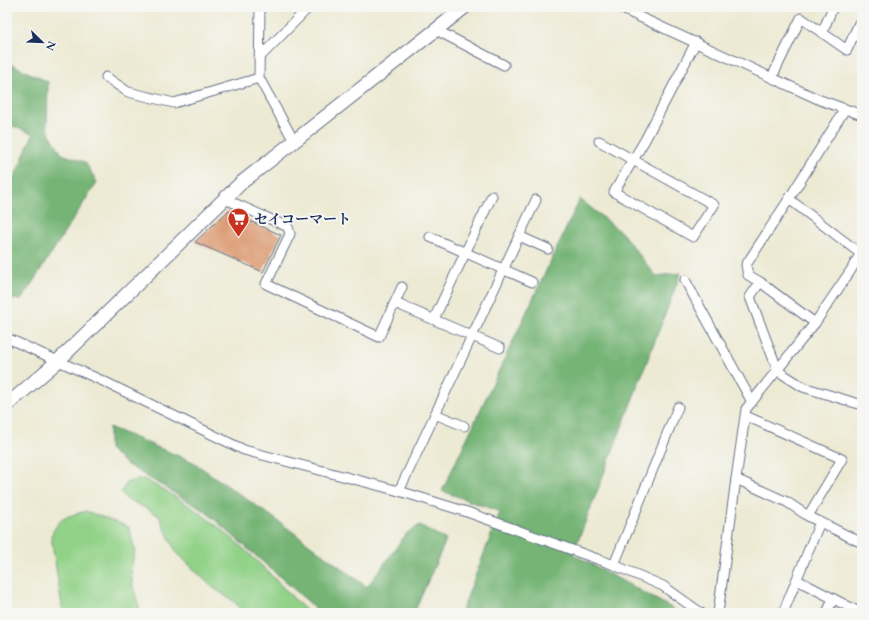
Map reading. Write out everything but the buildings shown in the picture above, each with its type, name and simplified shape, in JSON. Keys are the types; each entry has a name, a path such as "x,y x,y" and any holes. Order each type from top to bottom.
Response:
{"street":[{"path":"260,7 259,78 294,142"},
{"path":"259,58 309,7"},
{"path":"7,405 58,362 241,183 465,7"},
{"path":"618,7 820,100 862,115"},
{"path":"822,33 833,7"},
{"path":"772,78 801,18 847,50 859,23"},
{"path":"436,30 504,65"},
{"path":"599,140 634,160 714,205 693,237 614,192 634,160 646,140 696,42"},
{"path":"106,77 128,92 174,102 259,78"},
{"path":"815,323 760,282 748,275 746,265 845,109"},
{"path":"434,319 492,196"},
{"path":"225,199 288,227 290,234 266,284 378,337 402,287"},
{"path":"718,613 746,409 815,323 851,270 861,252 789,199"},
{"path":"400,491 536,200"},
{"path":"519,236 548,249"},
{"path":"430,237 532,282"},
{"path":"685,280 752,402"},
{"path":"760,282 750,297 778,371 803,387 862,405"},
{"path":"395,303 500,348"},
{"path":"7,338 105,382 244,450 400,491 467,512 614,565 663,586 701,613"},
{"path":"614,565 678,407"},
{"path":"435,414 464,426"},
{"path":"746,416 842,459 808,516"},
{"path":"736,479 787,502 808,516 858,541"},
{"path":"783,613 820,522"},
{"path":"797,580 861,613"},
{"path":"827,613 833,599"}],"green space":[{"path":"7,62 48,82 47,129 62,154 85,162 97,182 22,299 7,300 7,187 11,185 33,134 7,124"},
{"path":"580,199 622,233 656,276 681,273 573,554 681,613 461,613 500,512 442,491"},
{"path":"109,427 193,462 274,518 367,587 407,533 420,525 446,540 414,613 321,613 206,512 126,464 109,449"},
{"path":"143,479 174,496 204,516 232,538 309,613 243,613 235,602 212,587 176,552 159,516 126,499 121,492 127,482"},
{"path":"86,511 129,527 135,551 131,569 133,587 141,613 63,613 51,536 57,524 64,518"}],"place":[{"name":"セイコーマート","path":"239,238"}]}
